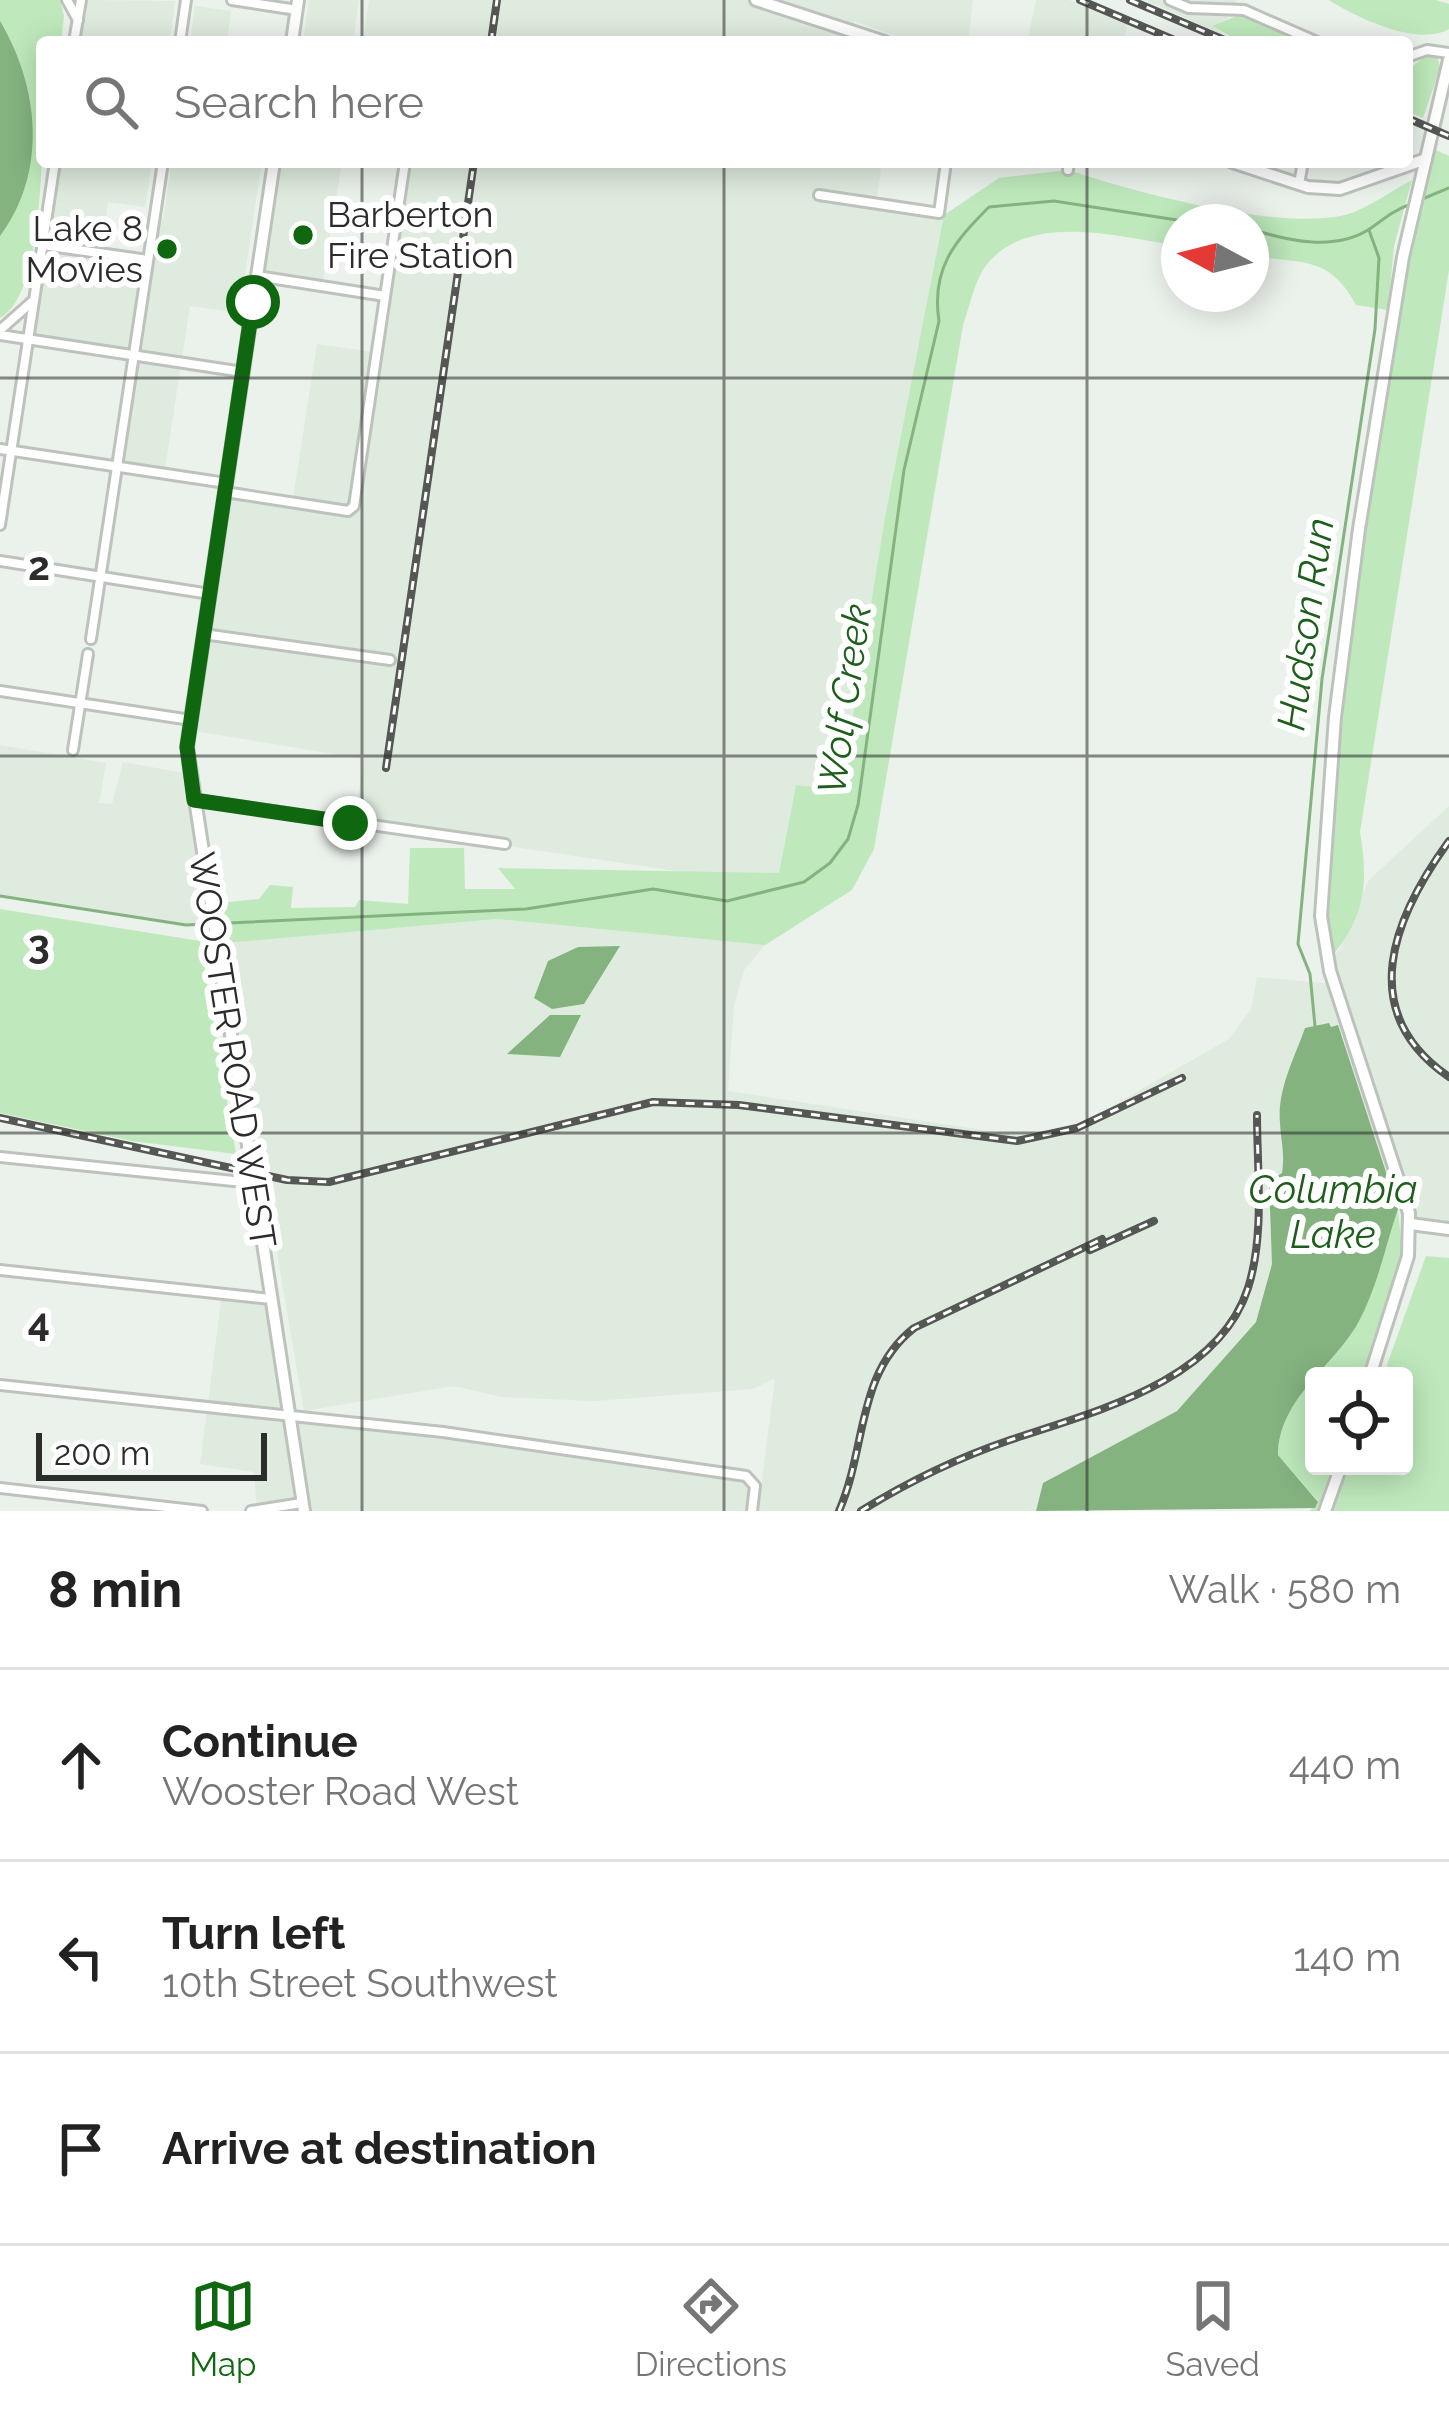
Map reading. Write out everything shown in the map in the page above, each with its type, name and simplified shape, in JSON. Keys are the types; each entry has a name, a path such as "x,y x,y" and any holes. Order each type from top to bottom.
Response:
{"main road":[{"path":"756,0 867,36"},
{"path":"293,36 298,5"},
{"path":"1373,1367 1408,1256 1410,1224 1330,971 1321,916 1348,597 1414,211 1449,57"},
{"path":"1413,164 1426,159"},
{"name":"WOOSTER ROAD WEST","path":"273,168 187,747 303,1507"},
{"path":"1249,168 1299,185 1360,185 1403,168"},
{"path":"1410,1224 1449,1229"},
{"path":"1324,1511 1338,1475"}],"street":[{"path":"67,0 78,20"},
{"path":"75,36 81,0"},
{"path":"181,36 186,0"},
{"path":"232,0 298,5"},
{"path":"1170,0 1189,8 1244,10 1303,36"},
{"path":"1413,55 1427,50 1449,57"},
{"path":"0,525 54,168"},
{"path":"91,639 162,168"},
{"path":"0,449 348,511 354,506 404,168"},
{"path":"819,195 939,213 945,168"},
{"path":"1299,185 1302,168"},
{"path":"43,244 148,260"},
{"path":"257,276 385,296"},
{"path":"34,298 0,332 243,372"},
{"path":"0,562 210,594"},
{"path":"203,634 390,660"},
{"path":"74,750 88,654"},
{"path":"0,691 191,720"},
{"path":"194,800 505,844"},
{"path":"0,1157 253,1183"},
{"path":"0,1270 271,1299"},
{"path":"0,1385 290,1416 746,1476 755,1486 752,1511"},
{"path":"0,1488 202,1511"},
{"path":"251,1511 303,1507"}],"shaded area":[{"path":"0,0 60,0 62,36 36,36 36,168 41,168 36,234 16,301 0,318"},
{"path":"81,0 175,1 171,36 75,36"},
{"path":"309,0 359,0 354,36 304,36"},
{"path":"369,0 973,0 969,36 895,36 854,21 851,36 364,36"},
{"path":"1036,0 1069,0 1127,24 1125,36 1028,36"},
{"path":"1145,0 1237,0 1227,19 1213,26 1223,35"},
{"path":"1329,0 1436,0 1449,4 1449,29 1436,34 1405,32 1371,22"},
{"path":"195,6 231,11 228,36 191,36"},
{"path":"1239,15 1286,36 1230,36 1212,26"},
{"path":"1437,55 1440,68 1423,118 1413,114 1413,66 1424,57"},
{"path":"1429,147 1449,156 1449,270 1360,832 1364,885 1357,916 1328,961 1323,937 1332,750 1391,347"},
{"path":"54,168 151,168 145,207 108,202 101,252 147,260 155,215 163,219 171,168 261,168 239,313 190,306 164,475 116,467 133,354 28,340"},
{"path":"273,168 341,168 322,286 257,276"},
{"path":"410,168 881,168 876,204 944,215 885,517 841,791 796,785 779,873 696,874 354,823 364,759 189,730 225,492 348,511 354,506 362,450 368,450"},
{"path":"1068,170 1196,204 1161,204 1161,243 1106,234 1053,233 1007,247 983,269 963,325 874,849 852,890 765,945 497,919 225,943 219,903 259,899 270,885 293,887 291,908 355,907 359,900 408,904 410,848 464,848 465,889 515,889 498,868 779,873 796,785 841,790 885,517 944,215 999,178"},
{"path":"1412,180 1394,246 1388,310 1356,305 1336,278 1300,262 1269,258 1269,217 1345,215"},
{"path":"317,344 373,352 351,503 344,507 293,499"},
{"path":"0,745 106,763 99,803 112,804 123,762 190,774 211,923 186,925 0,896"},
{"path":"1449,806 1449,1229 1410,1224 1398,1181 1285,1157 1282,1173 1269,1181 1272,1264 1256,1322 1177,1411 1043,1483 1036,1511 758,1511 775,1378 753,1389 594,1401 501,1397 454,1386 304,1411 224,943 497,919 765,945 744,970 734,1006 728,1091 1028,1137 1072,1129 1229,1039 1251,1009 1257,977 1333,984 1328,961 1340,949 1368,881"},
{"path":"0,909 200,941 236,1154 132,1141 0,1113"},
{"path":"1398,1209 1402,1252 1366,1367 1324,1367 1365,1309"},
{"path":"1426,1256 1449,1258 1449,1511 1328,1511 1345,1475 1413,1475 1413,1367 1386,1367"},
{"path":"222,1294 271,1299 290,1416 746,1476 754,1482 752,1511 303,1511 302,1504 257,1510 254,1472 200,1464"},
{"path":"1305,1390 1305,1475 1329,1475 1317,1511 1310,1511 1318,1501 1278,1455 1287,1417"}],"water":[{"path":"0,21 23,73 33,129 26,184 0,236"},
{"path":"620,946 584,1004 552,1009 534,998 548,961 578,947"},
{"path":"550,1015 581,1015 560,1057 507,1054"},
{"name":"Columbia Lake","path":"1338,1025 1398,1209 1358,1323 1324,1367 1305,1367 1305,1390 1281,1435 1278,1455 1318,1502 1315,1508 1036,1511 1043,1483 1177,1411 1256,1322 1272,1264 1269,1181 1282,1173 1284,1086 1305,1028"}],"waterway":[{"name":"Wolf Creek","path":"1420,200 1449,188"},
{"name":"Wolf Creek","path":"0,896 186,925 526,909 653,889 727,901 804,882 830,863 848,839 858,805 904,470 939,321 939,286 948,258 989,207 1054,201 1161,218"},
{"name":"Wolf Creek","path":"1269,233 1296,240 1343,240 1411,204"},
{"name":"Hudson Run","path":"1315,1026 1310,974 1298,944 1322,679 1375,329 1379,258 1369,230"}],"railway":[{"path":"492,36 497,0"},
{"path":"1080,0 1165,36"},
{"path":"1130,0 1215,36"},
{"path":"1413,121 1449,136"},
{"path":"386,768 473,168"},
{"path":"1449,841 1413,900 1393,962 1393,993 1401,1023 1419,1051 1449,1077"},
{"path":"0,1118 287,1180 329,1182 653,1102 739,1105 1017,1141 1077,1128 1182,1078"},
{"path":"861,1511 972,1454 1149,1389 1210,1347 1233,1320 1253,1268 1259,1202 1257,1115"},
{"path":"1090,1250 1154,1221"},
{"path":"839,1511 872,1389 895,1346 914,1328 1102,1239"}],"place":[{"name":"Barberton Fire Station","path":"303,235"},
{"name":"Lake 8 Movies","path":"167,249"}],"route":[{"path":"253,302 187,747 194,800 350,823"}]}
